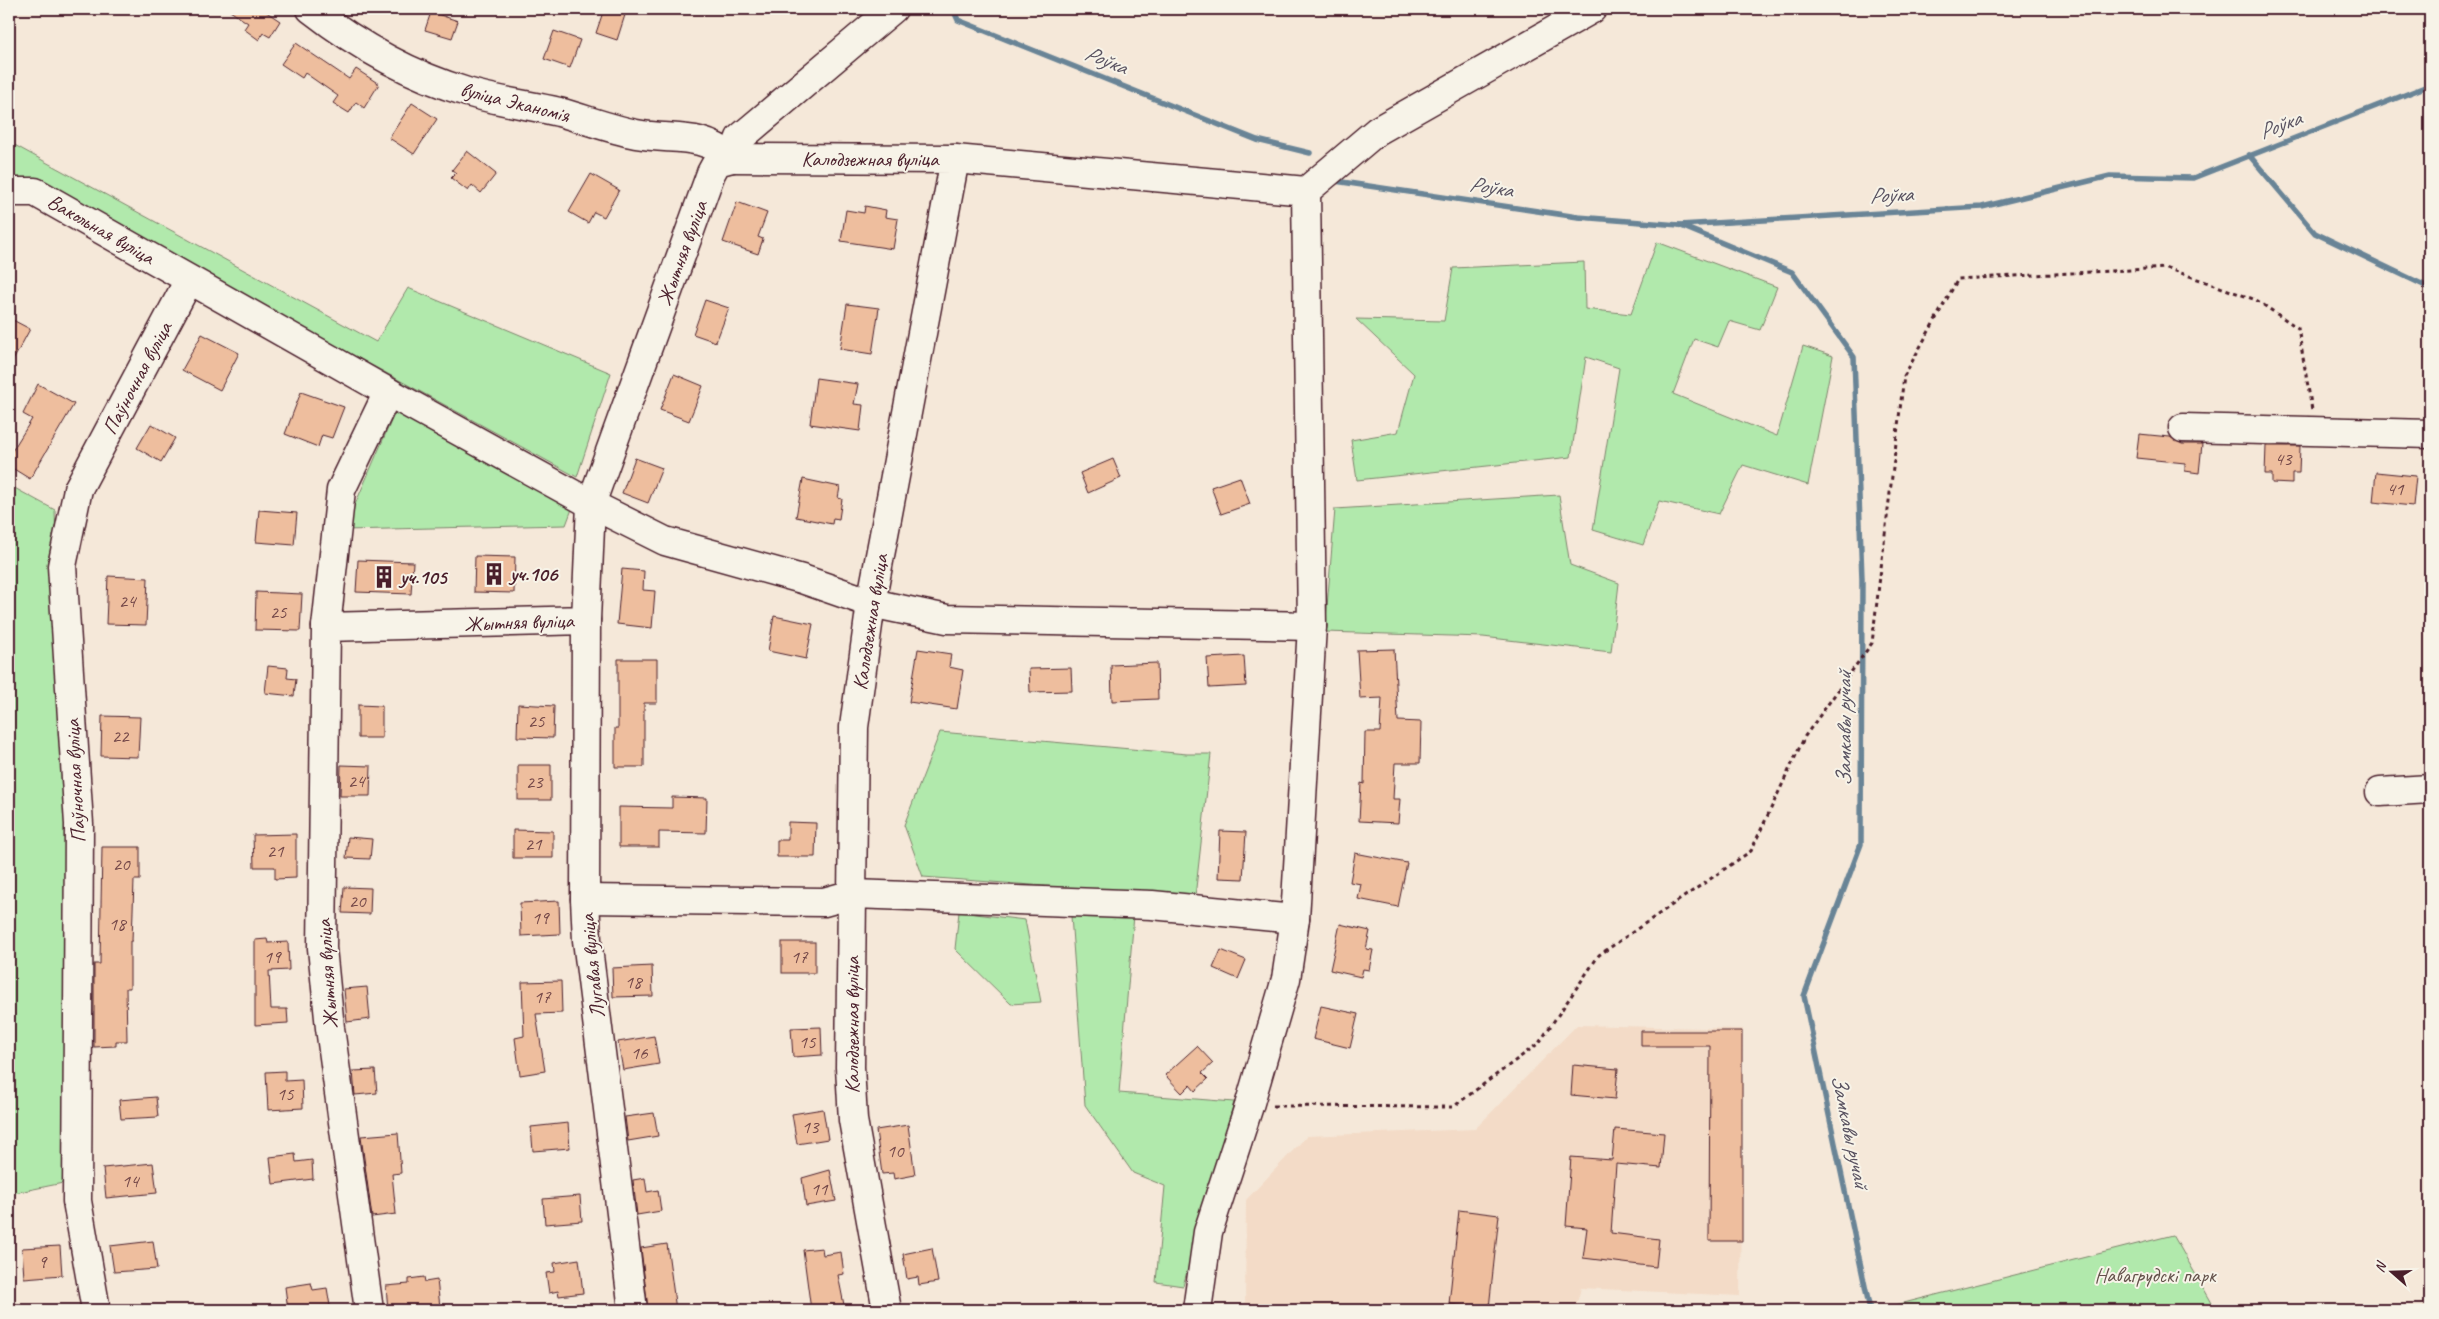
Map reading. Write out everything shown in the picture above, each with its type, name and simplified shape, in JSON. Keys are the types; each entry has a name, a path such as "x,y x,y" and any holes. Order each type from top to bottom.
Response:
{"street":[{"name":"вуліца Эканомія","path":"311,9 343,34 395,63 466,92 559,112 636,134 696,138 719,147 732,158"},
{"path":"732,158 740,138 893,9"},
{"path":"955,159 1306,191 1377,131 1592,9"},
{"name":"Калодзежная вуліца","path":"732,158 955,159 871,602 854,727 854,894 850,1067 853,1120 887,1310"},
{"name":"Жытняя вуліца","path":"369,1310 355,1216 322,948 326,627 586,620 591,504 711,173 717,162 732,158"},
{"path":"1197,1310 1208,1232 1249,1106 1286,979 1295,919 1312,626 1306,191"},
{"name":"Вакольная вуліца","path":"9,192 35,192 388,392 591,504 665,541 802,579 871,602 948,619 1312,626"},
{"name":"Паўночная вуліца","path":"96,1310 77,1201 79,824 62,566 78,489 189,280"},
{"path":"326,627 340,490 388,392"},
{"path":"2183,428 2430,434"},
{"name":"Лугавая вуліца","path":"586,620 585,900 588,949 633,1310"},
{"path":"2380,792 2430,789"},
{"path":"585,900 824,902 854,894 1152,905 1295,919"}],"path":[{"path":"1249,1106 1453,1107 1539,1043 1599,955 1751,851 1805,736 1872,642 1904,376 1958,280 2168,268 2256,300 2298,328 2315,431"}],"shaded area":[{"path":"1577,1025 1743,1029 1740,1296 1581,1288 1575,1310 1245,1310 1246,1200 1307,1136 1475,1129"}],"green space":[{"path":"9,142 376,342 408,288 611,373 577,477 37,183 9,179"},
{"path":"1657,242 1777,287 1760,330 1729,321 1718,347 1694,339 1673,394 1777,436 1803,346 1833,356 1808,485 1743,465 1719,514 1659,501 1643,545 1593,530 1619,368 1586,357 1571,457 1357,480 1351,440 1398,432 1414,374 1356,319 1444,321 1453,268 1584,262 1585,309 1631,314"},
{"path":"395,412 572,509 566,525 344,530"},
{"path":"9,485 55,510 63,797 67,871 68,1182 9,1194"},
{"path":"1559,495 1570,565 1619,583 1611,652 1483,637 1325,632 1335,509"},
{"path":"940,732 1187,754 1211,754 1195,897 923,877 904,825"},
{"path":"959,912 1025,920 1041,1002 1011,1004 955,949"},
{"path":"1134,915 1119,1093 1234,1102 1183,1286 1156,1282 1165,1186 1133,1173 1085,1105 1071,916"},
{"name":"Навагрудскі парк","path":"2173,1235 2216,1310 1876,1310"}],"building":[{"path":"227,9 262,9 280,21 270,37 263,33 259,40 244,29 248,23"},
{"path":"604,9 625,15 617,40 596,33"},
{"path":"431,12 458,21 452,38 425,30"},
{"path":"554,31 580,40 570,68 544,59"},
{"path":"296,43 349,79 356,69 379,84 364,108 356,102 349,113 333,103 338,96 305,73 302,78 281,64"},
{"path":"412,103 437,119 414,154 389,138"},
{"path":"467,151 496,174 481,193 472,185 468,191 451,178 456,173 452,170"},
{"path":"591,174 619,190 604,217 594,212 588,223 569,212"},
{"path":"737,202 767,213 758,237 763,239 758,254 723,242"},
{"path":"865,206 886,210 885,217 898,219 893,249 841,241 846,210 864,213"},
{"path":"705,300 729,308 716,342 693,334"},
{"path":"847,304 879,308 872,354 840,349"},
{"path":"9,318 30,329 9,368"},
{"path":"202,334 239,353 220,390 182,370"},
{"path":"674,374 703,386 689,421 660,410"},
{"path":"816,378 858,384 854,404 863,405 860,431 810,424"},
{"path":"38,384 74,404 30,479 9,466 9,456 32,419 23,414"},
{"path":"301,392 344,407 332,438 322,435 318,447 285,434"},
{"path":"151,424 175,438 161,462 137,448"},
{"path":"2139,434 2170,437 2182,444 2202,444 2199,473 2185,471 2185,463 2136,458"},
{"path":"2266,446 2300,446 2299,473 2292,473 2292,484 2272,483 2272,474 2265,474"},
{"path":"635,458 662,468 648,503 622,493"},
{"path":"1113,459 1121,478 1088,493 1080,473"},
{"path":"2376,472 2416,476 2413,506 2373,502"},
{"path":"1240,477 1250,504 1221,514 1211,487"},
{"path":"803,479 840,487 838,498 842,499 839,519 833,518 832,524 796,517"},
{"path":"259,510 297,513 294,545 256,542"},
{"name":"уч.106","path":"475,556 515,557 514,593 474,592"},
{"name":"уч.105","path":"358,560 413,562 411,594 356,592"},
{"path":"622,569 644,571 643,590 655,591 652,628 617,624"},
{"path":"108,576 148,578 146,625 106,624"},
{"path":"256,592 302,594 300,631 255,630"},
{"path":"774,616 813,624 806,659 768,651"},
{"path":"918,649 951,654 949,667 963,670 957,709 909,702"},
{"path":"1394,649 1398,721 1421,722 1420,763 1395,763 1393,799 1400,799 1398,823 1359,821 1361,783 1364,784 1365,732 1380,732 1382,698 1360,699 1357,650"},
{"path":"1244,656 1246,686 1209,688 1207,658"},
{"path":"618,659 657,659 657,703 644,703 644,767 615,767 615,728 618,728"},
{"path":"1157,663 1158,699 1112,701 1111,665"},
{"path":"268,666 288,668 287,678 296,679 294,696 265,693"},
{"path":"1071,668 1072,691 1030,692 1029,669"},
{"path":"518,704 554,706 553,738 517,737"},
{"path":"358,705 382,706 382,738 358,738"},
{"path":"102,716 140,717 138,757 101,756"},
{"path":"341,765 371,766 370,796 340,796"},
{"path":"518,765 551,765 551,800 518,800"},
{"path":"672,797 707,798 706,833 659,832 659,847 619,847 619,807 672,808"},
{"path":"788,822 816,823 815,857 777,857 777,840 788,840"},
{"path":"513,830 553,831 553,858 513,858"},
{"path":"1220,831 1246,832 1243,879 1218,878"},
{"path":"296,834 296,878 275,879 275,867 254,867 253,835"},
{"path":"348,837 372,839 370,859 346,858"},
{"path":"102,847 140,847 140,880 134,880 132,941 130,941 130,988 126,988 127,1041 116,1041 116,1046 94,1047 94,964 100,964"},
{"path":"1355,853 1407,863 1398,907 1358,899 1361,884 1350,882"},
{"path":"344,887 371,888 370,914 342,913"},
{"path":"559,901 560,934 521,936 520,903"},
{"path":"1340,924 1370,931 1366,949 1373,950 1369,970 1363,969 1361,977 1330,970"},
{"path":"267,939 268,943 288,942 289,970 269,971 271,1009 287,1009 288,1023 255,1025 255,940"},
{"path":"782,942 815,942 815,973 782,973"},
{"path":"1221,950 1246,960 1238,979 1213,968"},
{"path":"652,966 653,996 613,997 612,968"},
{"path":"561,981 562,1013 536,1014 545,1071 520,1075 515,1038 524,1036 522,982"},
{"path":"367,987 370,1019 347,1022 344,989"},
{"path":"1321,1006 1358,1014 1350,1048 1313,1039"},
{"path":"821,1027 822,1055 793,1057 791,1028"},
{"path":"1641,1031 1742,1031 1742,1241 1709,1241 1710,1046 1641,1046"},
{"path":"654,1036 659,1064 623,1070 618,1042"},
{"path":"1197,1046 1213,1063 1202,1073 1208,1079 1195,1091 1190,1085 1182,1093 1165,1075"},
{"path":"1573,1065 1618,1069 1615,1099 1571,1095"},
{"path":"375,1070 377,1093 355,1095 353,1071"},
{"path":"285,1071 285,1081 302,1080 303,1108 268,1110 266,1072"},
{"path":"156,1097 158,1117 121,1119 119,1100"},
{"path":"823,1109 828,1139 797,1144 792,1114"},
{"path":"654,1113 658,1136 628,1141 625,1117"},
{"path":"568,1123 570,1148 533,1151 531,1127"},
{"path":"908,1125 915,1175 894,1179 893,1173 882,1174 876,1130"},
{"path":"1615,1129 1664,1133 1661,1168 1616,1164 1611,1233 1659,1239 1656,1267 1583,1258 1587,1228 1566,1226 1571,1157 1612,1160"},
{"path":"398,1133 401,1173 392,1174 396,1214 372,1217 361,1136"},
{"path":"295,1154 296,1162 312,1160 313,1179 273,1184 270,1157"},
{"path":"153,1163 157,1193 106,1198 103,1168"},
{"path":"830,1170 836,1201 806,1206 802,1178"},
{"path":"645,1178 647,1192 658,1190 661,1211 637,1215 633,1180"},
{"path":"580,1196 582,1221 545,1224 543,1199"},
{"path":"1459,1210 1499,1215 1489,1308 1449,1304"},
{"path":"153,1241 157,1269 114,1272 110,1246"},
{"path":"667,1244 676,1310 648,1310 641,1248"},
{"path":"60,1246 62,1275 24,1278 22,1248"},
{"path":"822,1248 823,1255 841,1252 844,1274 838,1275 845,1310 811,1310 803,1250"},
{"path":"932,1248 938,1282 919,1285 918,1277 907,1279 903,1254"},
{"path":"579,1259 583,1293 559,1296 558,1291 549,1293 546,1273 555,1272 554,1263"},
{"path":"424,1277 425,1282 437,1280 440,1307 388,1310 386,1286 409,1284 409,1279"},
{"path":"311,1283 313,1290 327,1288 330,1306 288,1310 285,1287"}],"waterway":[{"name":"Роўка","path":"953,9 958,20 1257,140 1310,153"},
{"name":"Роўка","path":"1335,181 1578,217 1679,225 1982,207 2110,176 2193,178 2430,85"},
{"path":"2249,155 2315,233 2430,288"},
{"name":"Замкавы ручай","path":"1679,225 1792,272 1854,357 1862,579 1861,844 1804,996 1870,1310"}],"place":[{"name":"уч.106","path":"494,574"},
{"name":"уч.105","path":"384,577"}]}
